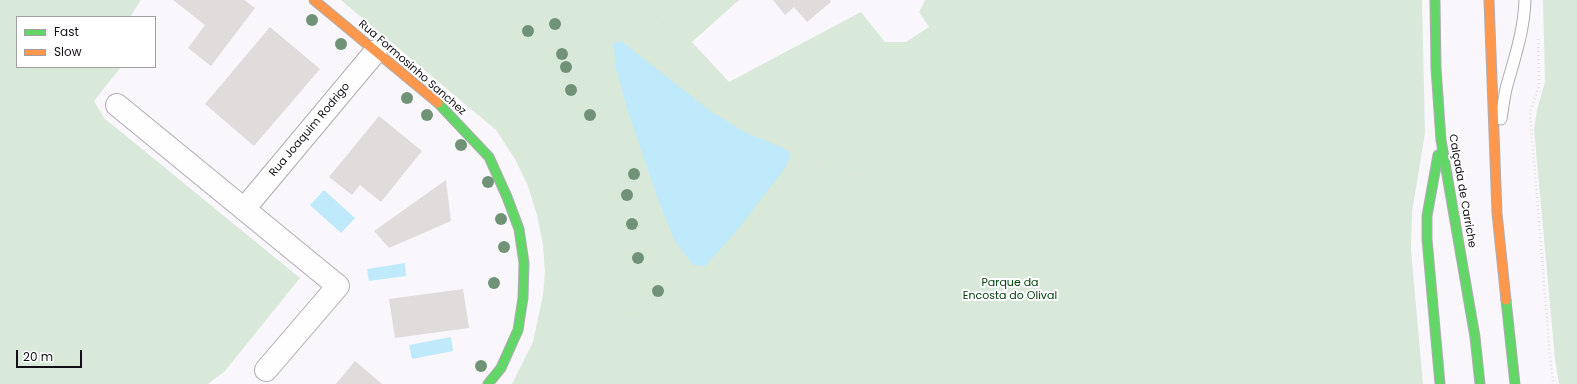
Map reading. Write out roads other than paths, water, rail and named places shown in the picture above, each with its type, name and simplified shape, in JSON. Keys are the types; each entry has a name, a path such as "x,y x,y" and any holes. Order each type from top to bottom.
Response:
{"main road":[{"name":"Rua Formosinho Sanchez","path":"314,0 439,104 489,157 507,197 519,229 524,263 523,298 518,330 501,368 488,384"},
{"name":"Calçada de Carriche","path":"1435,0 1436,68 1441,140 1475,337 1480,384"},
{"path":"1489,0 1497,213 1515,384"},
{"path":"1440,384 1427,239 1427,216 1441,140"},
{"path":"1508,323 1519,384"}],"street":[{"name":"Rua Joaquim Rodrigo","path":"244,209 376,51"},
{"path":"117,106 338,286 266,370"}],"lane":[{"path":"1494,158 1506,87 1519,45 1525,12 1525,0"}],"water":[{"path":"621,41 710,111 745,132 785,149 790,154 790,158 785,168 735,233 705,266 693,265 675,241 659,202 627,108 616,68 613,43"},
{"path":"324,190 355,218 341,233 310,205"},
{"path":"405,263 406,276 369,281 367,269"},
{"path":"451,337 453,351 412,359 409,345"}],"park label":[{"name":"Parque da Encosta do Olival","path":"1010,289"}]}
